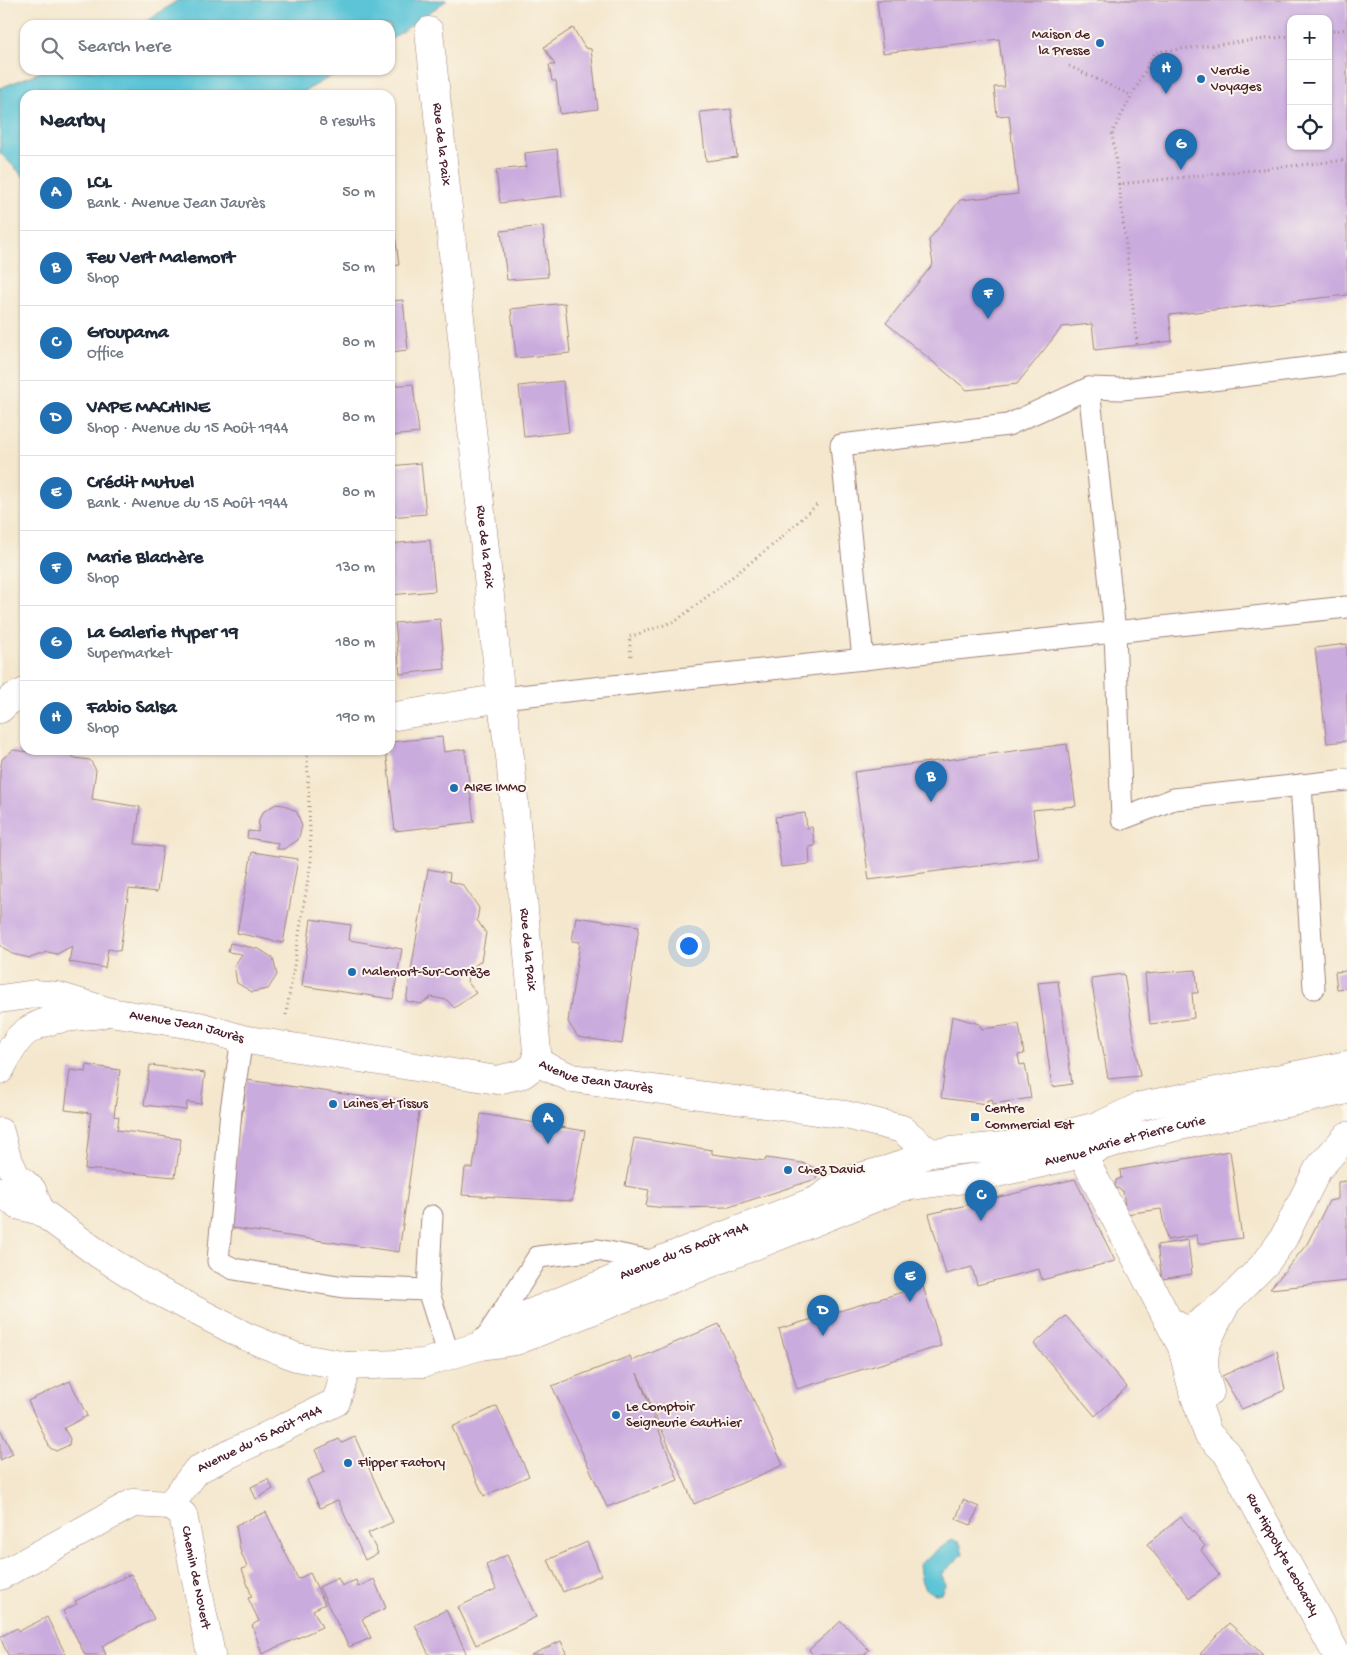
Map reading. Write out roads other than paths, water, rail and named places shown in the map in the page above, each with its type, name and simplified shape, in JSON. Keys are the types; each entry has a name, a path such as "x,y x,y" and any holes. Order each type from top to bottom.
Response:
{"street":[{"name":"Rue de la Paix","path":"429,32 501,698 510,757 538,1063"},
{"path":"0,709 12,698 20,694"},
{"path":"395,716 501,698"},
{"name":"Avenue Jean Jaurès","path":"0,998 35,994 57,996 110,1012 199,1026 242,1038 497,1080 522,1074 538,1063 572,1078 846,1115 902,1129 930,1153"},
{"name":"Avenue Jean Jaurès","path":"0,1070 10,1051 26,1032 55,1020 110,1012"},
{"name":"Avenue Marie et Pierre Curie","path":"898,1177 930,1153 976,1148 992,1149 1024,1144 1101,1125 1141,1106 1347,1065"},
{"name":"Avenue Marie et Pierre Curie","path":"898,1177 979,1177 1082,1154 1105,1145 1175,1127 1347,1090"},
{"path":"0,1132 6,1155 16,1176 32,1190 40,1211"},
{"name":"Rue Hippolyte Leobardy","path":"1168,1320 1183,1329 1193,1328 1227,1302 1265,1264 1291,1225 1318,1170 1347,1136"},
{"name":"Rue Hippolyte Leobardy","path":"1082,1154 1182,1347 1193,1391 1208,1434 1227,1453 1337,1655"},
{"name":"Avenue du 15 Août 1944","path":"0,1191 17,1205 40,1211 100,1255 156,1290 205,1316 296,1357 347,1366 424,1363 480,1346 516,1341 898,1177"},
{"name":"Avenue du 15 Août 1944","path":"480,1346 509,1322 656,1262 817,1200 845,1181 898,1177"},
{"name":"Rue Hippolyte Leobardy","path":"1227,1302 1206,1345 1203,1360 1207,1383 1227,1428 1227,1453"},
{"name":"Avenue du 15 Août 1944","path":"170,1505 197,1470 336,1402 347,1366"},
{"path":"0,1576 133,1503 170,1505"},
{"name":"Chemin de Novert","path":"170,1505 183,1515 212,1655"}],"lane":[{"path":"863,659 842,445 1008,425 1089,388 1122,388 1204,381 1347,363"},
{"path":"1089,388 1114,632 1122,819 1174,799 1301,785 1347,783"},
{"path":"501,698 1347,606"},
{"path":"1301,785 1314,988"},
{"path":"242,1038 231,1110 218,1261 234,1269 344,1287 428,1290"},
{"path":"432,1216 428,1290 448,1356"},
{"path":"480,1346 538,1257 598,1250 656,1262"}],"water":[{"path":"178,0 447,0 395,36 395,20 148,20"},
{"path":"33,75 333,75 307,90 20,90 20,173 0,153 0,88"},
{"path":"952,1539 960,1543 963,1554 942,1574 945,1585 941,1593 936,1594 927,1589 922,1583 919,1565"}],"place":[{"name":"Maison de la Presse","path":"1100,43"},
{"name":"Verdie Voyages","path":"1201,79"},
{"name":"Fabio Salsa","path":"1166,94"},
{"name":"La Galerie Hyper 19","path":"1181,170"},
{"name":"Marie Blachère","path":"988,319"},
{"name":"AIRE IMMO","path":"454,788"},
{"name":"Feu Vert Malemort","path":"931,802"},
{"name":"Malemort-Sur-Corrèze","path":"352,972"},
{"name":"Laines et Tissus","path":"333,1104"},
{"name":"Centre Commercial Est","path":"975,1117"},
{"name":"LCL","path":"548,1144"},
{"name":"Chez David","path":"788,1170"},
{"name":"Groupama","path":"981,1221"},
{"name":"Crédit Mutuel","path":"910,1302"},
{"name":"VAPE MACHINE","path":"823,1336"},
{"name":"Le Comptoir Seigneurie Gauthier","path":"616,1415"},
{"name":"Flipper Factory","path":"348,1463"}]}
